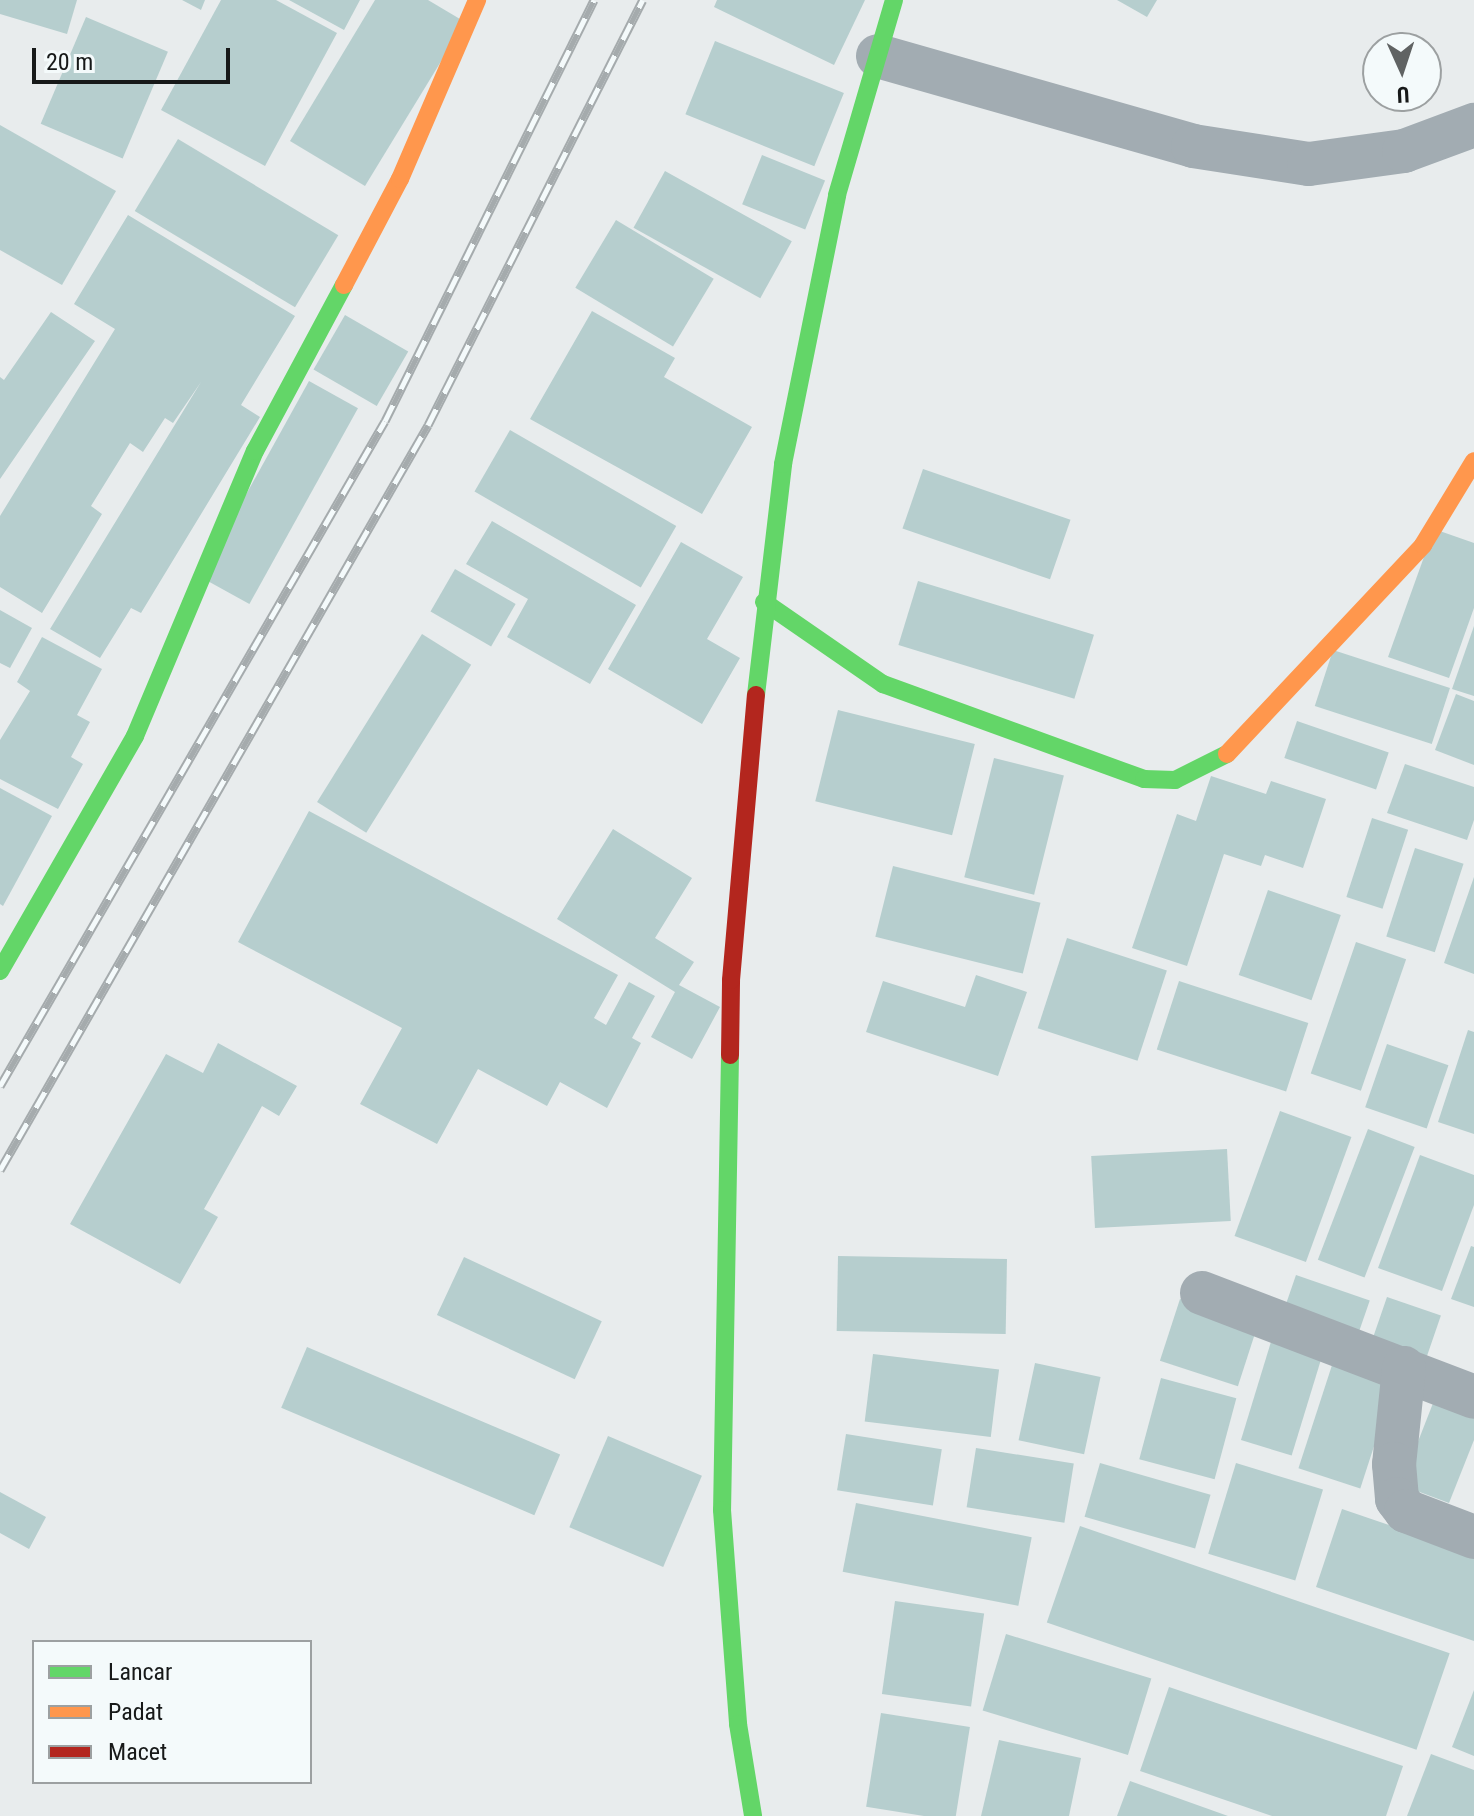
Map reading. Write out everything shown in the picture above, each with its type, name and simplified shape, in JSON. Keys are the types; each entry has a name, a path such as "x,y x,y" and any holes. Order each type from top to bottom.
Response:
{"street":[{"path":"0,971 135,736 255,451 400,179 477,0"},
{"path":"753,1816 738,1724 722,1510 731,980 764,602 810,314 837,195 894,0"},
{"path":"878,56 1193,146 1309,164 1404,151 1474,125"},
{"path":"764,602 883,684 1144,779 1175,780 1232,751 1423,545 1474,461"},
{"path":"1202,1293 1474,1397"},
{"path":"1404,1368 1394,1464 1397,1499 1406,1511 1474,1537"}],"building":[{"path":"0,0 77,0 67,34 0,14"},
{"path":"182,0 205,0 201,10"},
{"path":"221,0 276,0 337,33 265,166 161,110"},
{"path":"289,0 360,0 344,30"},
{"path":"375,0 428,0 465,22 365,186 290,141"},
{"path":"717,0 865,0 834,65 714,7"},
{"path":"1117,0 1157,0 1147,17"},
{"path":"86,17 168,52 123,159 41,124"},
{"path":"715,41 844,93 814,166 685,114"},
{"path":"0,125 116,191 62,285 0,250"},
{"path":"178,139 338,235 295,307 135,211"},
{"path":"762,155 825,180 805,230 742,204"},
{"path":"665,171 792,241 760,298 633,228"},
{"path":"128,215 295,316 241,405 260,417 141,613 131,608 100,658 50,629 201,382 173,423 165,418 143,452 130,443 91,506 102,514 42,613 0,587 0,516 115,329 74,304"},
{"path":"616,220 714,279 673,346 575,288"},
{"path":"592,311 675,358 664,377 752,427 702,514 530,419"},
{"path":"51,312 95,341 0,479 0,377 4,380"},
{"path":"345,315 408,352 377,406 314,370"},
{"path":"309,381 358,408 249,604 200,577"},
{"path":"510,430 676,526 641,587 474,491"},
{"path":"923,469 1071,520 1050,579 902,529"},
{"path":"492,521 636,605 590,684 507,637 528,599 466,564"},
{"path":"1434,529 1474,543 1474,608 1449,678 1388,657"},
{"path":"681,542 743,577 707,639 740,658 702,724 608,669"},
{"path":"455,569 516,604 491,646 430,611"},
{"path":"918,581 1094,635 1074,699 898,645"},
{"path":"0,610 32,628 10,668 0,663"},
{"path":"1474,626 1474,696 1452,689"},
{"path":"422,634 471,665 366,833 317,802"},
{"path":"42,637 102,669 77,715 90,722 71,757 83,764 58,809 0,779 0,740 30,691 17,682"},
{"path":"1333,650 1450,688 1432,744 1315,706"},
{"path":"1456,694 1474,701 1474,765 1435,750"},
{"path":"838,710 975,744 952,835 815,801"},
{"path":"1297,721 1389,753 1376,789 1284,758"},
{"path":"994,758 1064,775 1034,895 964,877"},
{"path":"1405,764 1474,787 1474,820 1467,840 1387,813"},
{"path":"1211,776 1266,794 1271,781 1326,799 1303,868 1265,855 1261,866 1224,854 1187,966 1132,948 1177,814 1196,821"},
{"path":"0,788 52,816 3,906 0,904"},
{"path":"309,811 618,975 594,1018 606,1025 629,982 655,996 632,1038 641,1043 607,1108 560,1082 547,1106 478,1069 437,1144 360,1104 402,1028 238,942"},
{"path":"1372,818 1408,830 1382,909 1346,897"},
{"path":"613,829 692,878 655,938 694,962 679,985 720,1007 692,1059 651,1037 675,992 557,919"},
{"path":"1415,848 1464,864 1435,952 1386,936"},
{"path":"893,866 1040,903 1023,974 875,937"},
{"path":"1474,877 1474,974 1444,963"},
{"path":"1268,890 1341,915 1312,1000 1239,975"},
{"path":"1067,938 1167,970 1138,1061 1038,1028"},
{"path":"1356,942 1406,959 1361,1091 1311,1073"},
{"path":"976,975 1027,992 998,1076 866,1032 883,981 965,1007"},
{"path":"1179,981 1308,1023 1286,1092 1157,1049"},
{"path":"1468,1030 1474,1032 1474,1134 1438,1122"},
{"path":"218,1043 297,1086 279,1116 262,1106 204,1209 218,1217 180,1284 70,1224 166,1054 203,1073"},
{"path":"1387,1044 1448,1065 1427,1129 1365,1107"},
{"path":"1280,1111 1351,1137 1306,1262 1235,1236"},
{"path":"1368,1129 1415,1147 1365,1278 1318,1260"},
{"path":"1227,1149 1231,1221 1095,1228 1091,1156"},
{"path":"1420,1155 1474,1175 1474,1205 1442,1291 1378,1268"},
{"path":"1471,1246 1474,1247 1474,1307 1451,1299"},
{"path":"838,1256 1007,1259 1006,1334 837,1331"},
{"path":"464,1257 602,1321 575,1379 437,1315"},
{"path":"1296,1275 1370,1300 1356,1339 1283,1314"},
{"path":"1387,1297 1441,1316 1425,1362 1371,1343"},
{"path":"1180,1299 1258,1324 1238,1386 1160,1361"},
{"path":"1274,1332 1325,1347 1292,1456 1241,1440"},
{"path":"307,1347 560,1454 534,1515 281,1408"},
{"path":"873,1354 999,1369 991,1437 865,1421"},
{"path":"1334,1359 1396,1379 1360,1488 1298,1468"},
{"path":"1035,1363 1101,1377 1084,1454 1019,1440"},
{"path":"1161,1378 1236,1398 1215,1479 1139,1459"},
{"path":"1437,1393 1474,1409 1474,1440 1449,1503 1401,1485"},
{"path":"846,1434 942,1449 933,1505 837,1490"},
{"path":"608,1436 702,1476 663,1567 569,1527"},
{"path":"976,1448 1074,1463 1064,1523 967,1507"},
{"path":"1100,1463 1211,1495 1195,1549 1085,1517"},
{"path":"1236,1463 1323,1490 1295,1580 1208,1554"},
{"path":"0,1492 46,1517 29,1549 0,1533"},
{"path":"856,1503 1032,1537 1018,1606 843,1572"},
{"path":"1342,1509 1474,1554 1474,1641 1316,1587"},
{"path":"1080,1526 1450,1653 1416,1750 1047,1622"},
{"path":"895,1601 984,1614 971,1707 882,1694"},
{"path":"1006,1634 1151,1678 1128,1755 983,1711"},
{"path":"1169,1687 1403,1766 1386,1816 1272,1816 1140,1771"},
{"path":"1474,1690 1474,1756 1452,1747"},
{"path":"881,1713 970,1727 956,1816 924,1816 866,1807"},
{"path":"999,1740 1081,1758 1069,1816 981,1816"},
{"path":"1431,1754 1474,1770 1474,1816 1407,1816"},
{"path":"1130,1781 1228,1816 1117,1816"}],"railway":[{"path":"0,1086 385,421 594,0"},
{"path":"0,1170 428,425 643,0"}],"traffic: fast":[{"path":"756,695 783,464 837,195 894,0"},
{"path":"0,971 135,736 255,451 344,285"},
{"path":"764,602 883,684 1144,779 1175,780 1227,754"},
{"path":"730,1055 722,1510 738,1724 753,1816"}],"traffic: slow":[{"path":"344,285 400,179 477,0"},
{"path":"1227,754 1423,545 1474,461"}],"traffic: jam":[{"path":"730,1055 731,980 756,695"}]}
